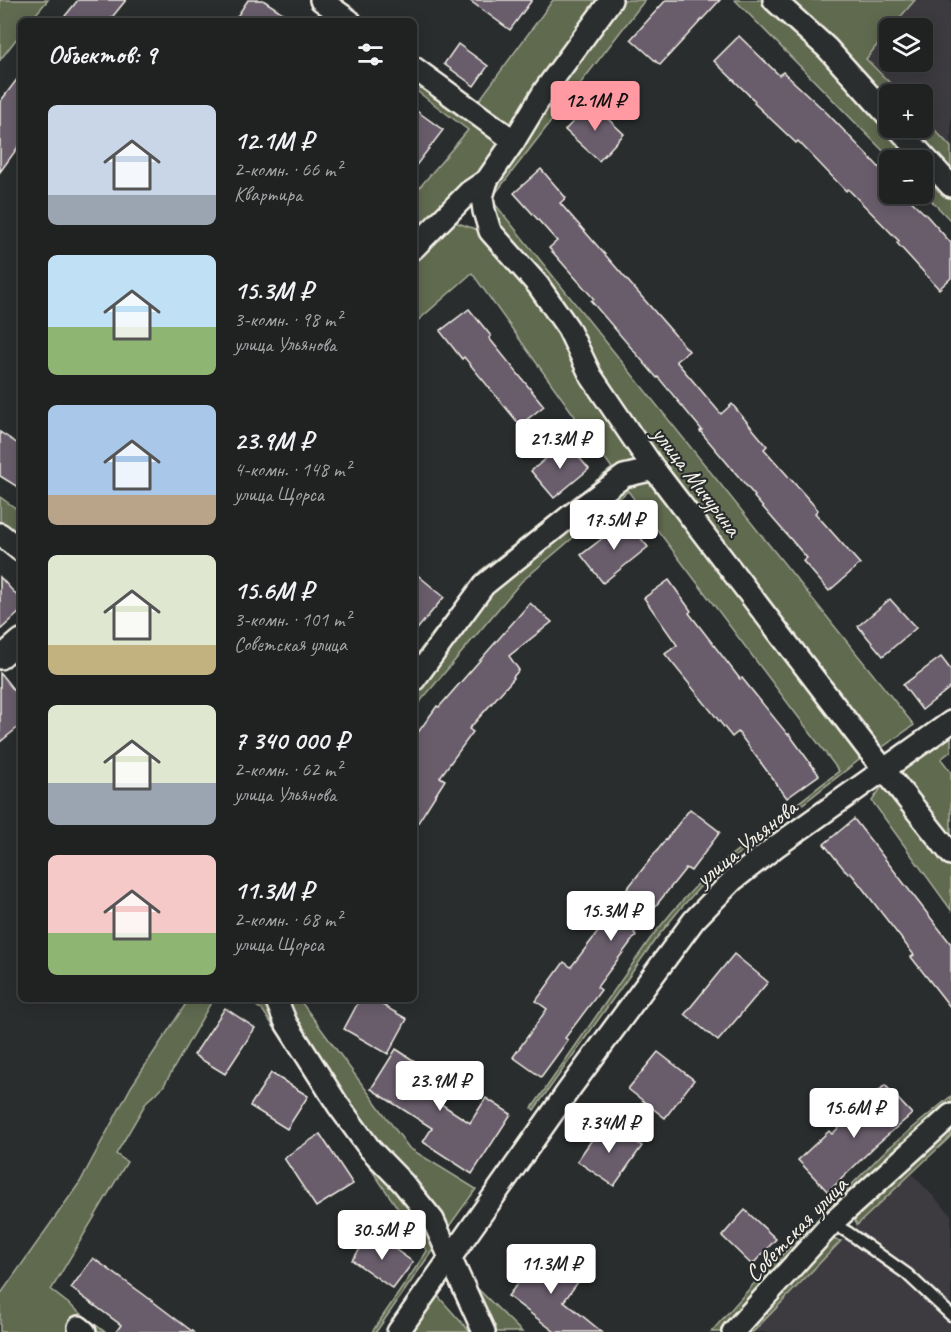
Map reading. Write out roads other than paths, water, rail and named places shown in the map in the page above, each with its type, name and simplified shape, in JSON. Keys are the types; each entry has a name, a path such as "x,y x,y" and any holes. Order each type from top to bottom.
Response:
{"street":[{"path":"321,0 346,18"},
{"path":"417,245 469,192 487,180 545,90 611,0"},
{"path":"774,0 827,48 879,106"},
{"path":"417,70 514,141"},
{"path":"907,138 951,186"},
{"name":"улица Мичурина","path":"487,180 482,197 490,231 538,285 568,328 591,376 654,469 951,854"},
{"path":"448,214 478,223 490,231"},
{"path":"417,676 484,585 624,476 654,469"},
{"path":"0,534 18,549"},
{"path":"0,658 18,643"},
{"name":"улица Ульянова","path":"398,1332 575,1082 694,920 733,880 775,847 951,722"},
{"path":"277,1002 286,1023 338,1105 370,1149 433,1220 484,1332"},
{"name":"Советская улица","path":"733,1332 832,1223 951,1115"}],"lane":[{"path":"832,1223 907,1274 951,1315"}]}
